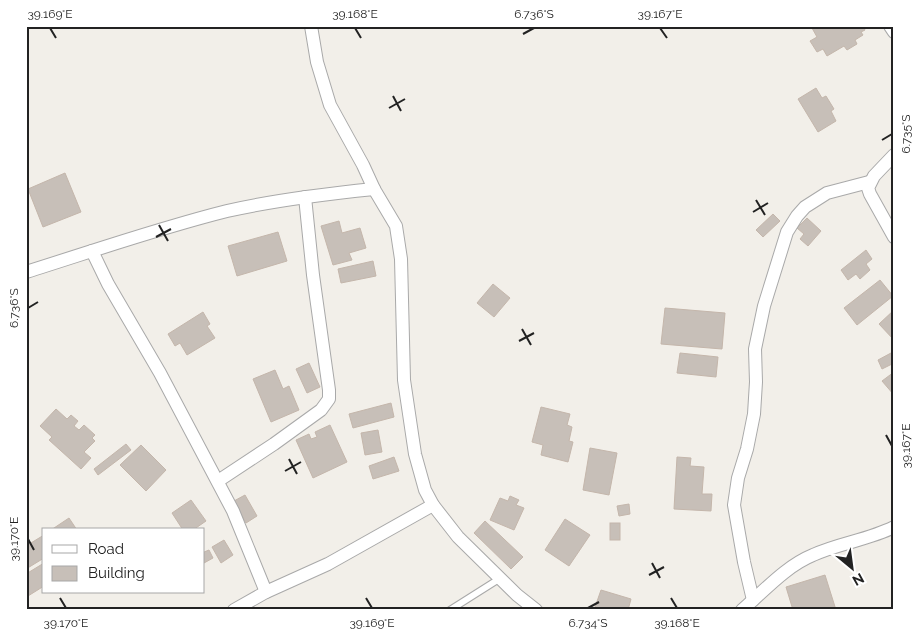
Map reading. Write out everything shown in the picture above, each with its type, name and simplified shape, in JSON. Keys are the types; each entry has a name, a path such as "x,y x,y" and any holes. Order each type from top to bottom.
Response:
{"street":[{"path":"311,26 317,62 330,105 374,189 396,226 401,259 404,380 415,454 425,490 433,505 458,537 517,595 536,610"},
{"path":"890,26 894,32"},
{"path":"753,600 734,505 738,478 747,449 754,414 756,382 755,349 764,306 787,232 801,211 815,199 828,193 869,182 894,155"},
{"path":"869,182 870,194 894,237"},
{"path":"26,272 228,211 305,197 374,189"},
{"path":"218,481 313,416 321,410 328,399 329,390 313,275 305,197"},
{"path":"92,252 234,511 266,592"},
{"path":"234,610 266,592 328,564 433,505"},
{"path":"742,610 787,572 810,556 836,545 865,538 894,527"}],"lane":[{"path":"450,610 499,578"}],"building":[{"path":"815,26 863,26 865,30 861,32 863,35 855,40 857,44 847,50 844,46 827,56 823,49 817,52 810,41 817,37 812,28"},
{"path":"816,88 822,98 826,96 834,109 831,111 836,121 818,132 798,99"},
{"path":"65,173 81,212 43,227 28,189"},
{"path":"773,214 780,221 763,237 756,230"},
{"path":"807,218 821,231 808,246 800,239 804,234 797,228"},
{"path":"339,221 342,233 360,228 366,248 349,253 352,260 333,265 321,226"},
{"path":"278,232 287,261 237,276 228,246"},
{"path":"866,250 872,259 866,264 870,270 860,279 856,274 848,280 841,270"},
{"path":"373,261 376,276 341,283 338,269"},
{"path":"880,280 893,296 857,325 844,308"},
{"path":"493,284 510,298 494,317 477,303"},
{"path":"665,308 725,313 722,349 661,344"},
{"path":"894,310 894,340 879,324"},
{"path":"203,312 210,324 207,326 215,338 187,355 180,343 175,346 168,334"},
{"path":"680,353 718,357 716,377 677,373"},
{"path":"891,353 894,363 882,369 878,360"},
{"path":"309,363 320,387 307,393 296,369"},
{"path":"275,370 283,389 289,386 299,410 271,422 253,379"},
{"path":"894,372 894,395 882,381"},
{"path":"391,403 394,417 353,428 349,414"},
{"path":"541,407 570,414 567,425 572,427 569,441 573,442 568,462 541,455 543,445 532,442"},
{"path":"56,409 67,419 71,415 78,421 74,426 79,430 84,425 95,435 92,438 95,441 84,452 91,458 81,469 49,440 52,437 40,426"},
{"path":"330,425 347,462 313,478 296,440 309,434 311,439 317,437 315,432"},
{"path":"378,430 382,452 365,455 361,433"},
{"path":"126,444 131,450 98,475 94,469"},
{"path":"141,445 166,470 146,491 120,465"},
{"path":"590,448 617,453 609,495 583,490"},
{"path":"394,457 399,471 373,479 369,466"},
{"path":"677,457 691,458 690,466 704,467 702,494 712,494 711,511 674,509"},
{"path":"245,495 257,516 246,523 234,501"},
{"path":"510,496 519,500 516,505 524,508 514,530 490,520 500,498 508,501"},
{"path":"191,500 206,521 196,528 182,528 172,513"},
{"path":"629,504 630,514 619,516 617,506"},
{"path":"69,518 76,528 54,528"},
{"path":"565,519 590,535 569,566 545,550"},
{"path":"485,521 523,557 511,569 474,533"},
{"path":"610,523 620,523 620,540 610,540"},
{"path":"42,536 42,559 26,569 26,546"},
{"path":"224,540 233,555 221,563 212,547"},
{"path":"209,550 213,558 205,562 205,552"},
{"path":"42,564 42,587 28,596 26,592 26,574"},
{"path":"825,575 836,610 793,610 786,587"},
{"path":"601,590 631,599 628,610 594,610"}]}
